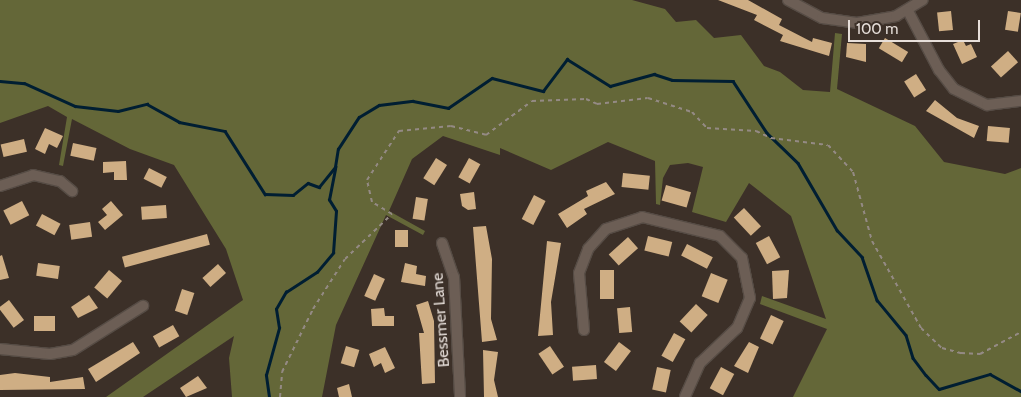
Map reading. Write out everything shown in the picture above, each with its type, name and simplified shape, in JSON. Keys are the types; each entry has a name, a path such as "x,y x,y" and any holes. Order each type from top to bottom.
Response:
{"street":[{"path":"788,0 844,22 876,21 908,11 923,0"},
{"path":"908,11 939,70 954,89 987,105 1021,101"},
{"path":"0,186 33,175 60,181 72,191"},
{"path":"584,330 579,273 588,249 606,229 642,217 720,236 742,258 750,298 736,328 700,363 685,397"},
{"name":"Bessmer Lane","path":"442,243 454,272 460,397"},
{"path":"0,349 50,354 73,350 143,306"}],"path":[{"path":"280,397 282,372 313,309 346,259 392,214 372,202 367,180 399,131 451,126 486,135 532,101 586,99 597,104 661,101 692,112 707,128 739,129 828,145 842,157 854,172 872,241 921,328 942,348 980,354 1021,332"}],"green space":[{"path":"0,0 632,0 665,9 676,22 696,20 714,38 741,35 764,66 780,72 803,90 830,92 835,33 842,34 837,89 915,126 944,162 1005,174 1021,168 1021,397 793,397 827,329 760,304 762,296 826,319 791,216 749,183 726,222 692,212 703,167 688,163 670,165 663,178 660,205 656,204 655,161 608,142 551,170 500,148 500,155 443,136 412,159 389,211 425,231 423,235 386,215 336,325 322,397 232,397 229,358 234,336 143,397 106,397 243,300 226,249 174,165 130,149 72,119 63,166 59,165 67,117 48,106 0,123"}],"building":[{"path":"718,0 748,0 782,19 779,25 812,42 813,38 832,43 829,56 780,41 783,35 754,20 757,15"},
{"path":"951,11 953,30 939,31 937,12"},
{"path":"1008,11 1021,13 1018,32 1005,30"},
{"path":"885,38 908,52 902,62 879,48"},
{"path":"963,40 966,46 971,44 977,57 962,64 953,44"},
{"path":"847,43 866,44 866,62 846,57"},
{"path":"1008,51 1018,62 1001,78 991,66"},
{"path":"916,74 926,90 914,98 904,81"},
{"path":"935,100 957,118 979,126 974,138 926,111"},
{"path":"988,126 1010,128 1009,143 987,141"},
{"path":"45,128 63,136 57,148 49,144 45,154 35,149"},
{"path":"24,139 27,152 4,157 1,144"},
{"path":"73,143 96,148 94,161 70,156"},
{"path":"436,158 447,165 434,185 423,178"},
{"path":"469,158 480,164 470,184 458,177"},
{"path":"126,161 127,180 114,180 114,172 103,173 103,162"},
{"path":"149,168 167,177 161,188 144,179"},
{"path":"623,173 650,176 648,190 622,187"},
{"path":"606,182 615,194 584,209 587,214 567,228 558,214 588,196 586,191"},
{"path":"666,185 691,192 687,208 662,200"},
{"path":"474,192 476,209 468,210 462,206 460,194"},
{"path":"534,195 546,201 533,225 522,219"},
{"path":"416,197 428,199 424,221 413,219"},
{"path":"22,201 29,215 11,225 3,211"},
{"path":"111,201 123,215 105,230 98,222 107,215 102,209"},
{"path":"166,205 167,218 142,220 141,207"},
{"path":"744,208 761,226 751,236 734,218"},
{"path":"42,214 61,224 54,235 36,225"},
{"path":"90,222 92,237 71,240 69,225"},
{"path":"486,226 492,259 491,319 497,340 482,342 473,227"},
{"path":"395,230 408,230 408,247 395,247"},
{"path":"207,234 210,245 125,267 122,257"},
{"path":"648,236 672,242 669,257 644,251"},
{"path":"769,236 780,257 767,264 756,243"},
{"path":"628,237 638,248 619,266 609,254"},
{"path":"547,241 561,243 551,302 553,335 538,336"},
{"path":"687,244 713,257 707,269 681,256"},
{"path":"2,255 9,278 0,280 0,256"},
{"path":"38,263 60,266 58,279 36,276"},
{"path":"405,263 417,266 416,274 426,276 425,286 401,282"},
{"path":"218,264 226,273 210,287 202,278"},
{"path":"109,270 122,281 107,299 94,288"},
{"path":"600,270 614,270 614,299 600,299"},
{"path":"789,270 787,298 773,299 772,271"},
{"path":"711,273 728,280 718,303 702,296"},
{"path":"374,274 385,279 375,301 364,296"},
{"path":"182,289 194,293 187,315 175,311"},
{"path":"89,295 98,308 78,318 71,307"},
{"path":"9,300 24,320 14,328 0,310 0,307"},
{"path":"428,301 434,321 435,383 422,384 419,333 424,333 416,305"},
{"path":"696,304 708,315 691,332 680,322"},
{"path":"630,307 632,332 619,333 617,308"},
{"path":"384,308 385,316 394,316 394,326 372,326 371,309"},
{"path":"771,315 784,321 773,344 760,339"},
{"path":"34,316 55,316 55,331 34,331"},
{"path":"173,325 179,336 159,348 153,336"},
{"path":"674,333 685,339 673,362 661,356"},
{"path":"133,342 140,353 96,382 88,369"},
{"path":"619,342 631,351 616,371 604,362"},
{"path":"749,342 759,347 748,373 734,366"},
{"path":"346,346 359,350 354,367 341,363"},
{"path":"550,346 564,367 552,375 538,354"},
{"path":"385,347 395,368 385,373 381,363 374,367 369,354"},
{"path":"483,350 498,352 494,380 498,397 484,397"},
{"path":"596,365 597,379 573,381 572,367"},
{"path":"657,367 671,370 666,392 652,389"},
{"path":"721,367 734,374 723,395 710,388"},
{"path":"15,373 50,377 50,382 83,377 85,389 0,390 0,375"},
{"path":"198,376 207,388 186,397 180,388"},
{"path":"349,384 352,397 339,397 337,388"}],"waterway":[{"path":"0,81 24,83 75,106 118,111 147,104 179,122 225,131 265,194 293,195 308,183 319,187 335,167 338,149 359,117 379,105 413,101 448,108 492,78 543,91 567,59 610,86 654,74 672,80 733,81 767,133 798,163 837,230 862,257 877,300 906,335 913,358 939,389 990,374 1021,391"},
{"path":"269,397 266,375 279,328 276,309 286,292 317,272 333,253 336,211 329,200 335,169"}]}
